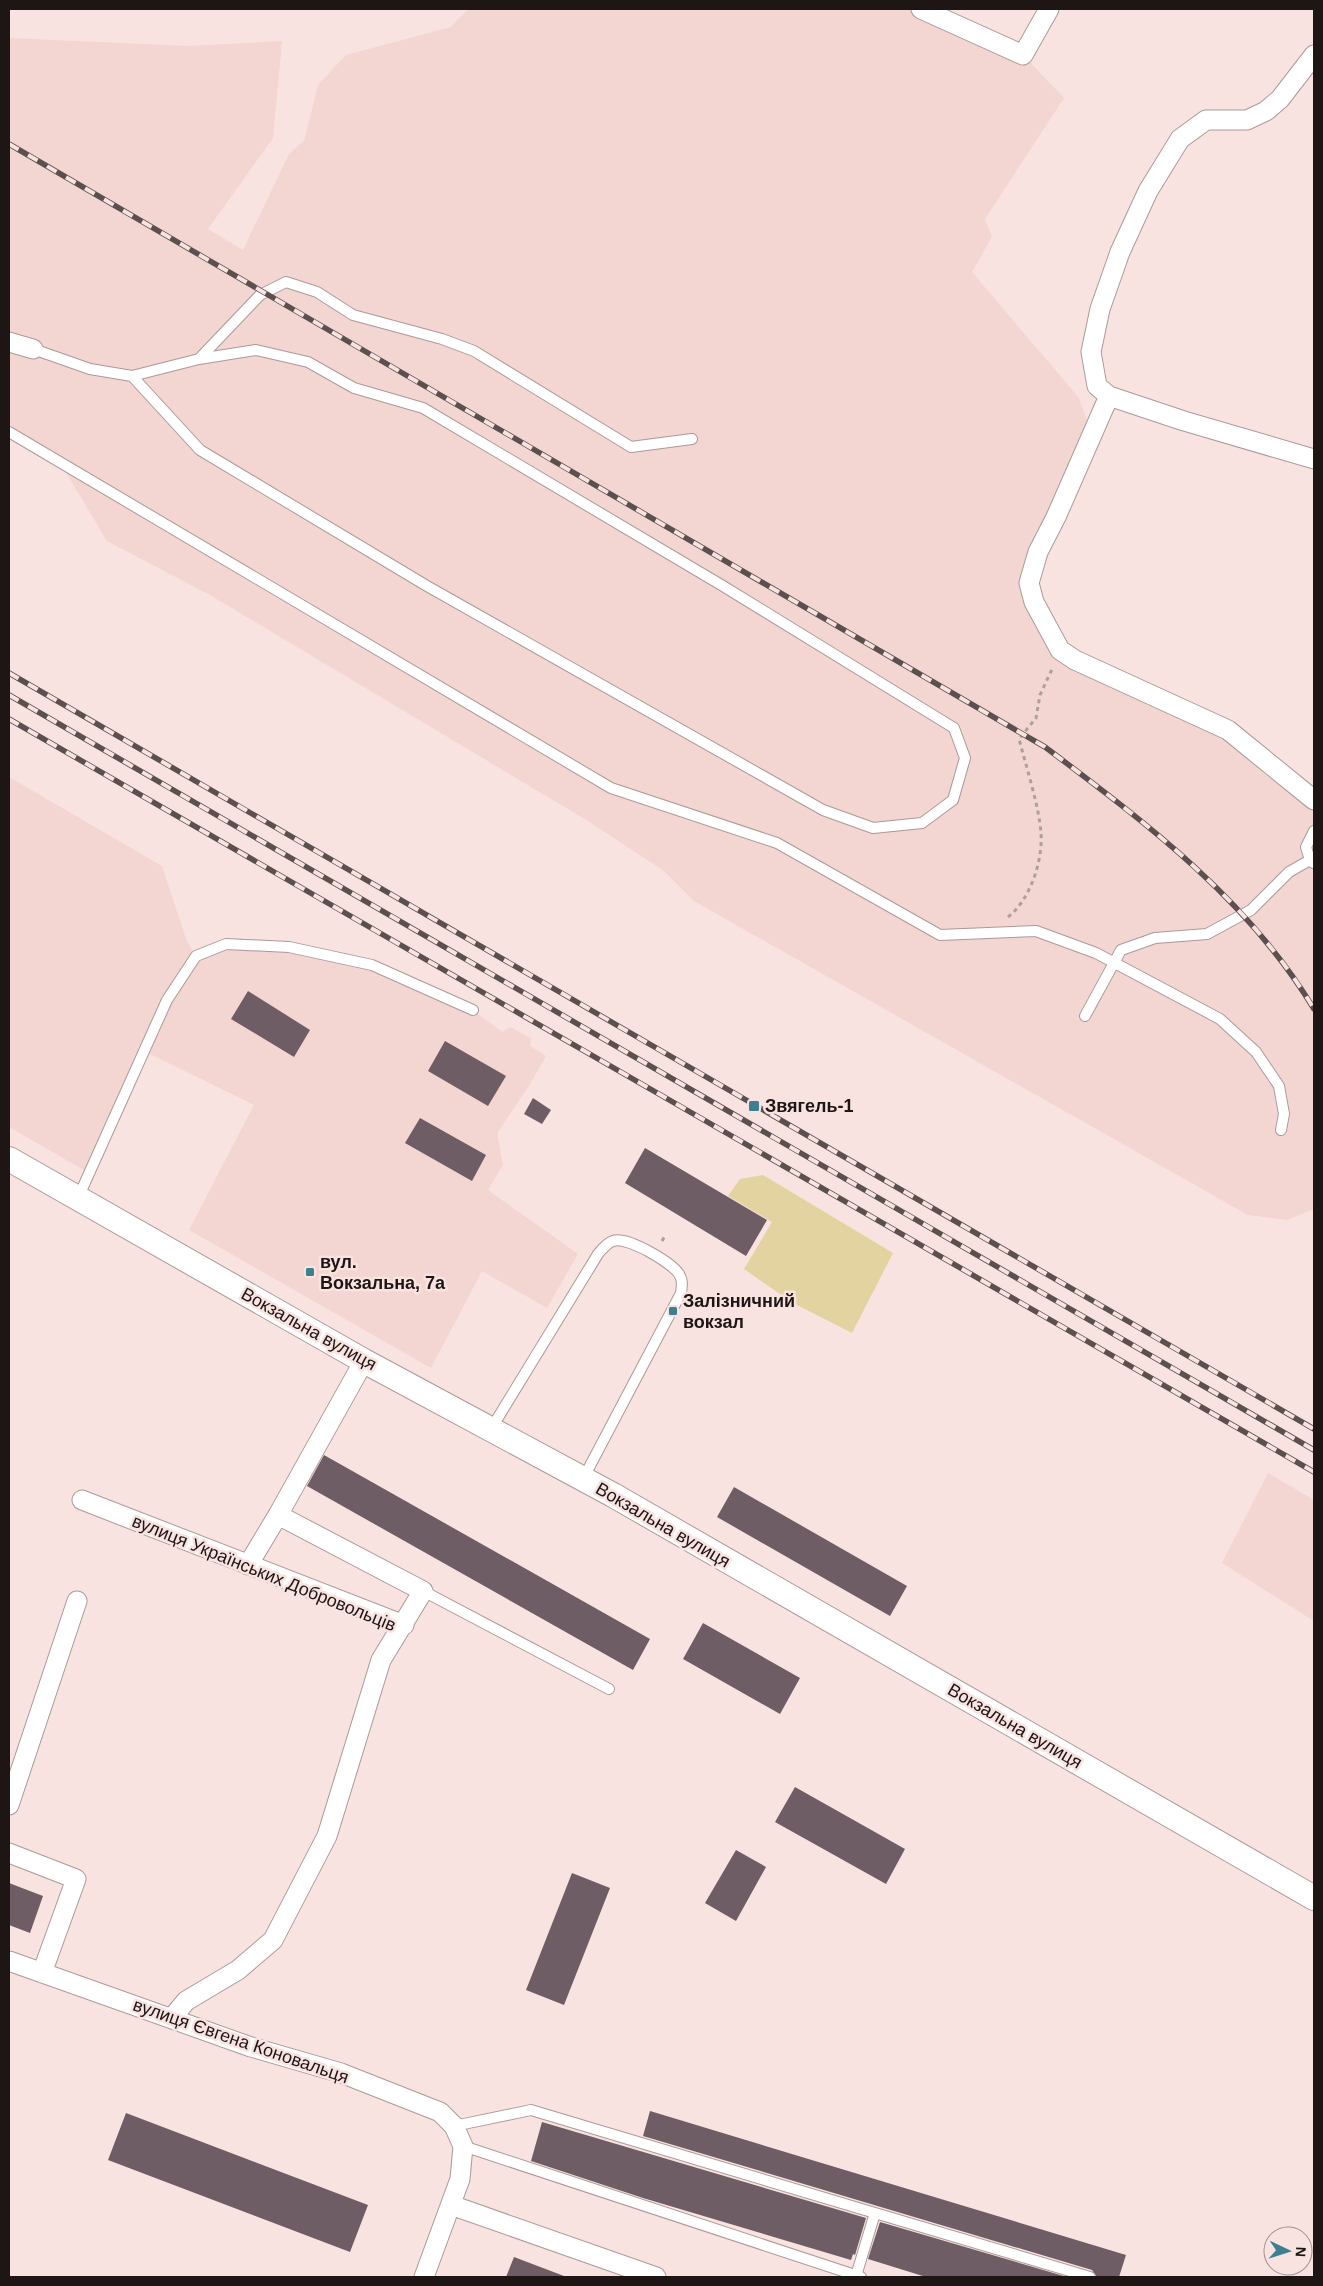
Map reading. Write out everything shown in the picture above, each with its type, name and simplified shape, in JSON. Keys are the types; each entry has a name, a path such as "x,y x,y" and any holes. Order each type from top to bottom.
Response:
{"street":[{"path":"922,9 1023,55 1049,9"},
{"path":"1314,55 1280,99 1266,111 1247,120 1206,120 1180,139 1148,190 1120,252 1100,309 1092,352 1097,386 1110,396 1184,421 1314,460"},
{"path":"9,342 33,349"},
{"path":"1110,396 1056,517 1038,552 1029,583 1034,602 1060,650 1075,660 1228,730 1314,800"},
{"name":"Вокзальна вулиця","path":"9,1159 364,1361 583,1479 1314,1898"},
{"path":"248,1565 364,1361"},
{"name":"вулиця Українських Добровольців","path":"82,1500 404,1625 381,1660 326,1836 273,1940 238,1970 186,2001 172,2018"},
{"path":"278,1515 423,1591 404,1625"},
{"path":"9,1805 77,1601"},
{"path":"9,1854 76,1879 42,1972"},
{"name":"вулиця Євгена Коновальця","path":"9,1961 251,2047 341,2073 440,2112 454,2126"},
{"path":"424,2277 460,2179 463,2146 454,2126"},
{"path":"451,2205 656,2277"}],"lane":[{"path":"199,359 260,295 286,282 316,292 353,314 442,339 474,351 631,447 692,439"},
{"path":"33,349 90,369 132,376 199,359 256,350 308,362 354,388 423,408 723,586 954,728 965,758 953,800 922,823 873,828 823,810 427,586 200,450 132,376"},
{"path":"9,432 611,788 777,843 940,935 1036,930 1096,953 1220,1019 1256,1052 1279,1086 1284,1114 1281,1130"},
{"path":"1085,1016 1121,950 1155,938 1207,934 1251,910 1289,872 1312,862 1306,847 1314,831"},
{"path":"78,1198 167,1000 196,956 226,944 289,947 372,965 473,1010"},
{"path":"491,1429 598,1254 614,1240 622,1240 643,1248 671,1265 679,1274 683,1284 682,1293 583,1479"},
{"path":"423,1591 609,1688"},
{"path":"454,2126 531,2110 1090,2277"},
{"path":"463,2146 859,2276 875,2213"}],"path":[{"path":"986,933 1022,905 1037,871 1041,834 1019,739 1036,718 1040,695 1060,650"}],"shaded area":[{"path":"468,9 919,9 1023,55 1064,98 985,219 992,237 972,272 1079,398 1092,435 1029,583 1060,650 1193,714 1314,800 1314,831 1306,847 1314,864 1314,1209 1287,1220 1248,1215 694,901 664,871 588,821 210,595 107,541 61,464 9,432 9,38 188,46 282,41 273,138 208,229 243,250 289,154 304,141 318,85 346,55 451,27"},
{"path":"9,777 162,866 186,939 196,956 226,944 289,947 372,965 473,1010 502,1032 510,1027 531,1038 530,1046 546,1056 529,1086 497,1133 503,1165 488,1190 578,1254 547,1308 482,1271 431,1368 189,1230 254,1105 144,1051 89,1173 9,1127"},
{"path":"763,1175 893,1253 852,1333 793,1303 744,1269 772,1222 728,1196 740,1179"},
{"path":"1268,1473 1314,1500 1314,1621 1222,1563"}],"building":[{"path":"248,991 310,1030 294,1057 231,1019"},
{"path":"445,1041 506,1076 488,1106 428,1071"},
{"path":"533,1098 551,1110 542,1124 524,1114"},
{"path":"420,1118 486,1155 472,1181 405,1143"},
{"path":"645,1148 767,1220 746,1256 625,1183"},
{"path":"324,1455 650,1639 633,1670 307,1486"},
{"path":"734,1487 907,1586 890,1616 717,1517"},
{"path":"703,1623 800,1678 780,1714 683,1659"},
{"path":"795,1787 905,1849 886,1884 775,1822"},
{"path":"736,1850 766,1867 736,1921 705,1903"},
{"path":"572,1873 610,1888 564,2005 526,1990"},
{"path":"9,1883 43,1896 30,1933 9,1925"},
{"path":"650,2111 1126,2255 1119,2277 1097,2277 1092,2270 643,2136"},
{"path":"126,2113 368,2205 350,2252 108,2160"},
{"path":"542,2122 866,2218 855,2255 853,2254 851,2260 643,2198 531,2161"},
{"path":"880,2222 1067,2277 926,2277 868,2259"},
{"path":"514,2257 564,2276 564,2277 506,2277"}],"railway":[{"path":"9,144 1045,747 1157,834 1227,898 1288,969 1314,1009"},
{"path":"9,673 1314,1429"},
{"path":"9,695 1314,1450"},
{"path":"9,719 1314,1472"}],"place":[{"name":"Звягель-1","path":"754,1106"},
{"name":"вул. Вокзальна, 7а","path":"310,1272"},
{"name":"Залізничний вокзал","path":"673,1311"}]}
